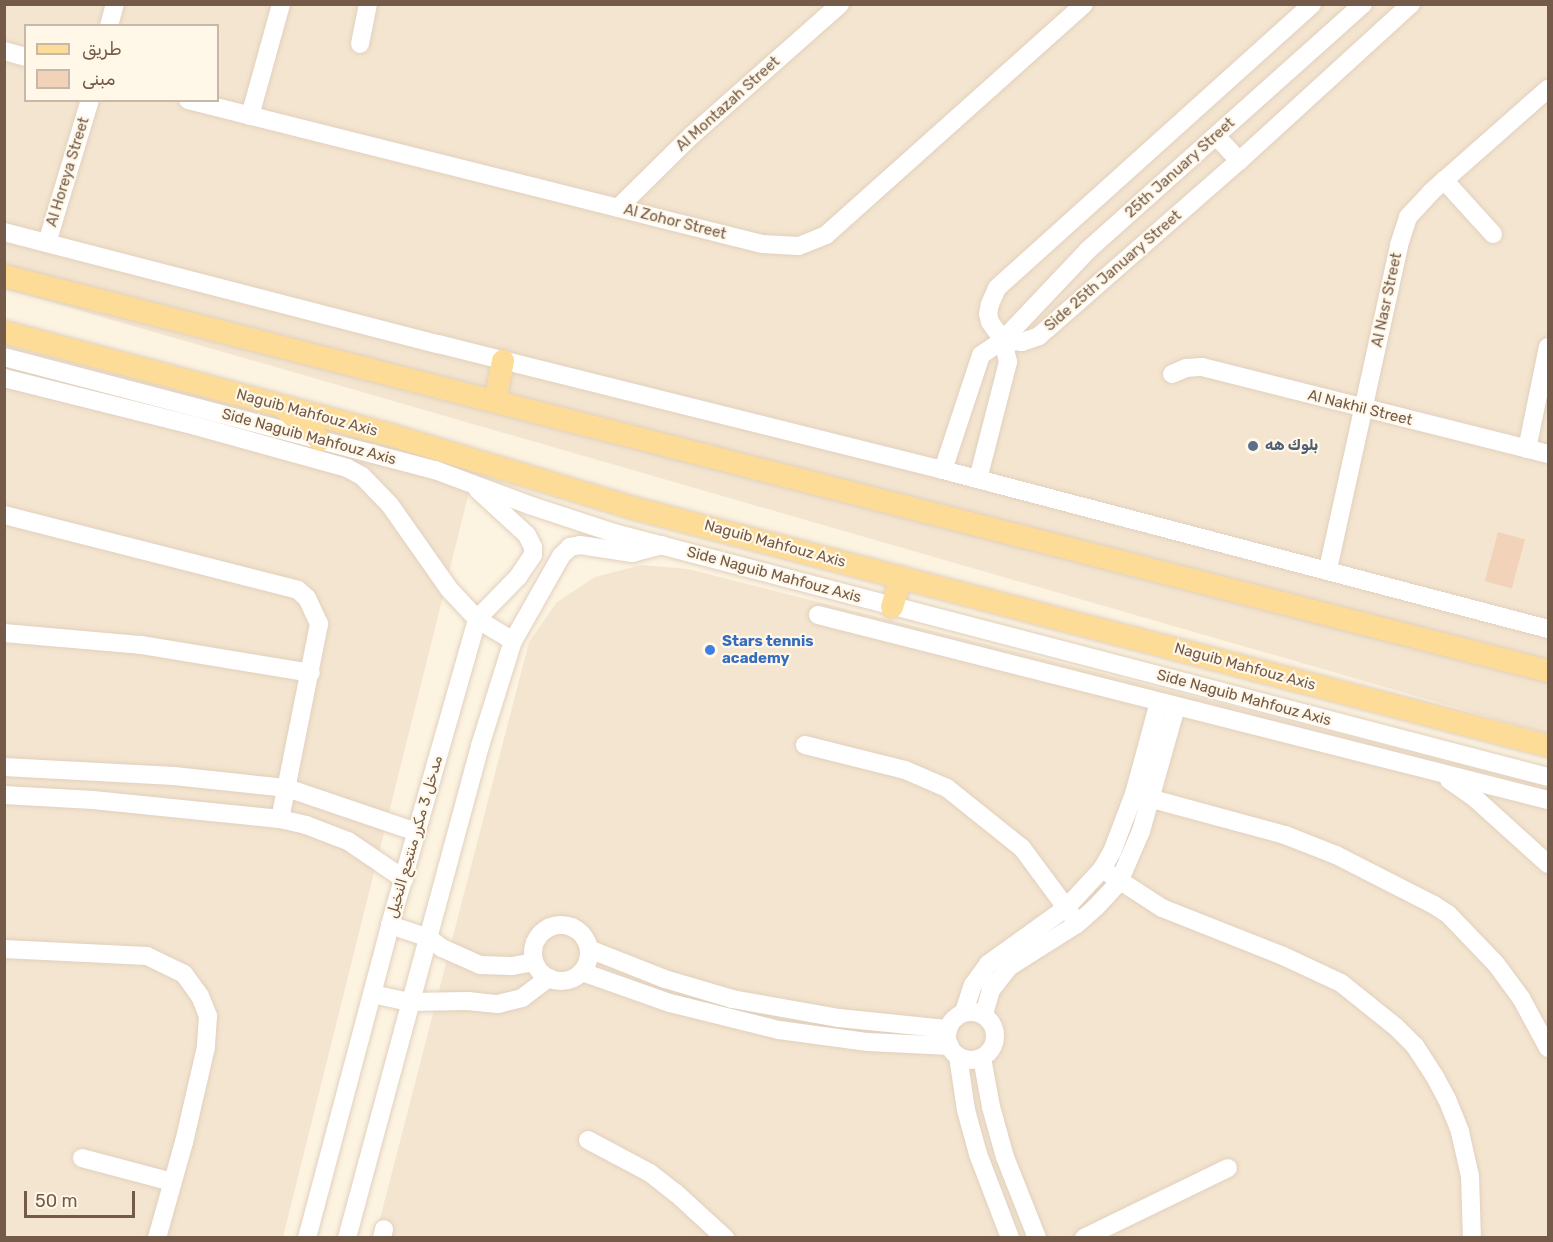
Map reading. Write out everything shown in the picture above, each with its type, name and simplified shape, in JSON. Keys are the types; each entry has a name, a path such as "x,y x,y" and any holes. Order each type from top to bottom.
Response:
{"main road":[{"path":"4,276 1548,671"},
{"name":"Naguib Mahfouz Axis","path":"4,332 391,435 633,508 1548,746"},
{"path":"495,401 504,361"},
{"path":"280,405 320,440"},
{"path":"892,607 901,577"}],"street":[{"path":"110,24 115,4"},
{"path":"250,116 280,4"},
{"path":"360,44 368,4"},
{"name":"Al Montazah Street","path":"618,208 691,136 840,4"},
{"name":"Al Zohor Street","path":"196,102 762,244 799,246 825,235 1084,4"},
{"path":"978,478 1008,362 1003,340 990,322 988,314 997,288 1312,4"},
{"name":"25th January Street","path":"943,470 977,363 988,348 1003,340 1088,250 1300,61 1342,11 1363,4"},
{"name":"Side 25th January Street","path":"1003,340 1022,342 1038,336 1239,161 1411,4"},
{"path":"4,51 24,56"},
{"path":"1300,61 1322,84"},
{"name":"Al Nasr Street","path":"1328,569 1402,230 1408,217 1444,180 1548,89"},
{"name":"Al Horeya Street","path":"47,243 89,102"},
{"path":"1216,136 1239,161"},
{"path":"1444,180 1493,234"},
{"path":"4,232 504,361 978,478 1548,629"},
{"path":"1527,449 1548,347"},
{"name":"Side Naguib Mahfouz Axis","path":"4,357 468,481 573,520 892,607 1548,777"},
{"name":"Al Nakhil Street","path":"1172,374 1186,368 1202,367 1548,454"},
{"path":"4,378 196,426 347,468 362,476 390,505 449,589 477,619 513,641"},
{"name":"مدخل 3 مكرر منتجع النخيل","path":"307,1238 390,926 477,619 528,565 533,547 522,529 468,481"},
{"path":"4,515 298,590 311,603 319,624 311,674 280,819"},
{"path":"347,1238 480,746 513,641 561,556 570,547 580,545 632,553 662,544"},
{"path":"818,615 1548,800"},
{"path":"4,633 142,645 311,674"},
{"path":"964,1012 973,986 988,964 1066,908 1102,869 1143,796 1158,702"},
{"path":"984,1014 991,990 1009,967 1077,924 1096,908 1119,882 1143,796 1176,707"},
{"path":"805,745 905,770 947,788 1022,848 1077,924"},
{"path":"4,767 174,776 287,788 416,832"},
{"path":"1439,773 1476,799 1548,864"},
{"path":"4,795 93,800 280,819 306,825 348,841 404,879"},
{"path":"1143,796 1305,843 1336,855 1441,910 1476,941 1511,982 1548,1048"},
{"path":"1102,869 1119,882 1184,918 1281,955 1341,984 1368,1002 1402,1033 1415,1046 1434,1075 1447,1098 1460,1132 1470,1176 1472,1238"},
{"path":"390,926 429,938 448,951 480,965 512,966 534,962"},
{"path":"560,926 579,932 589,949 589,957 582,972 566,981 549,978 534,962 533,951 542,933 560,926"},
{"path":"4,949 147,956 184,974 200,996 208,1016 206,1047 184,1142 157,1238"},
{"path":"589,949 665,979 732,999 839,1018 952,1044 966,1059 982,1058 992,1050 996,1041 996,1030 984,1014 964,1012 957,1016 952,1044 978,1154 1010,1238"},
{"path":"582,972 670,1003 778,1030 868,1042 952,1044"},
{"path":"372,994 410,1002 468,1001 498,1004 522,998 549,978"},
{"path":"982,1058 991,1107 1005,1157 1035,1238 1028,1238"},
{"path":"588,1140 650,1173 676,1192 725,1238"},
{"path":"82,1158 172,1182"},
{"path":"1084,1238 1228,1168"}],"shaded area":[{"path":"4,5 1548,5 1548,734 5,289"},
{"path":"5,363 470,488 283,1237 5,1238"},
{"path":"641,565 688,569 1548,786 1548,1237 375,1238 529,642 556,603 595,577"}],"building":[{"path":"1498,532 1525,539 1512,589 1485,581"}],"place":[{"name":"بلوك هه","path":"1253,446"},
{"name":"Stars tennis academy","path":"710,650"}]}
